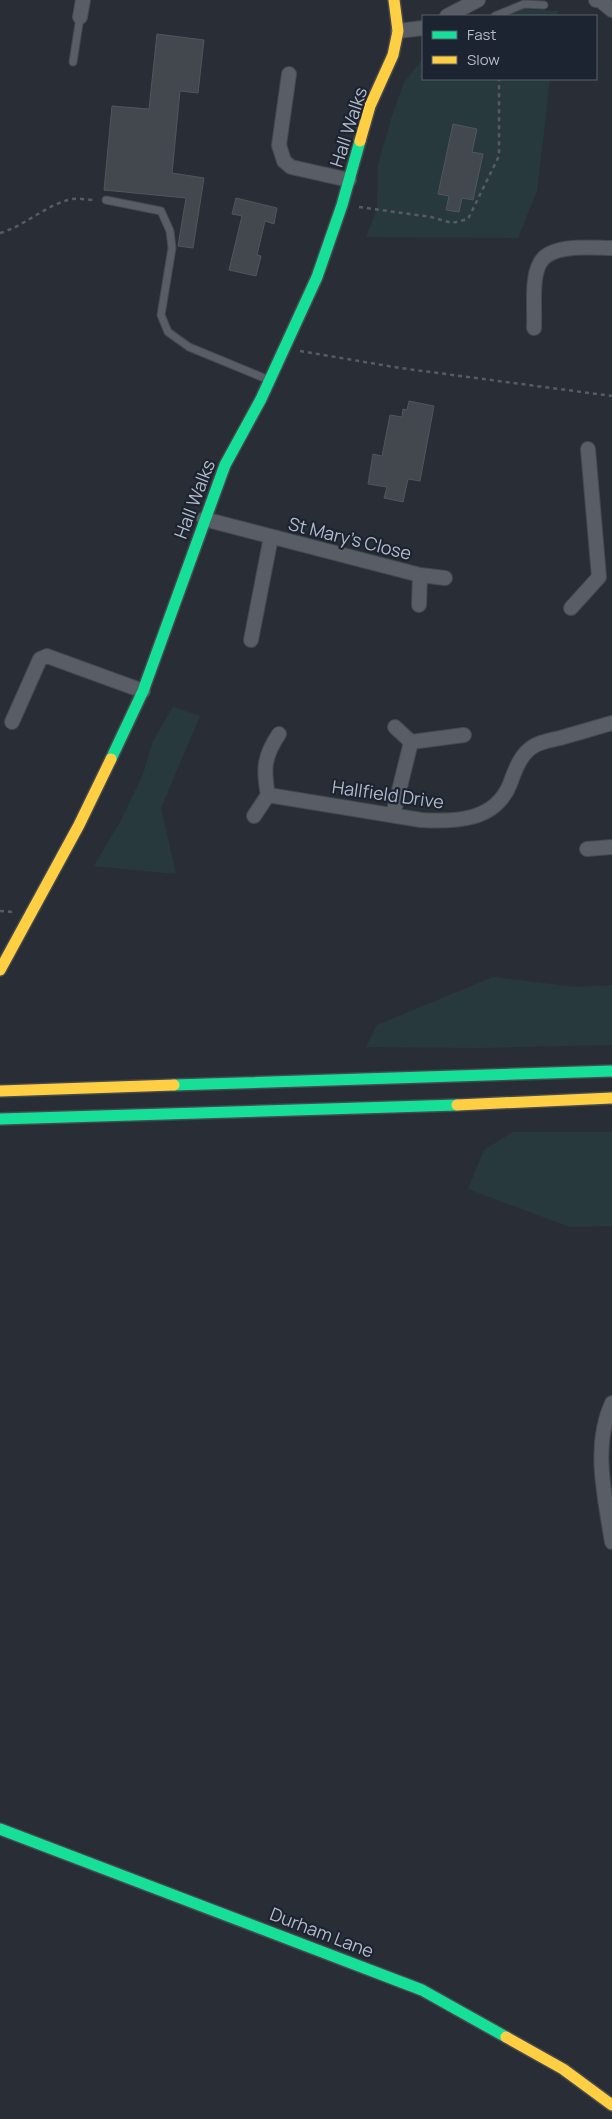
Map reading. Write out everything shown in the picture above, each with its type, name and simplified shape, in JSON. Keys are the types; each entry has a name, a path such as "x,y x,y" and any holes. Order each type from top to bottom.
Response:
{"main road":[{"name":"Hall Walks","path":"0,970 79,825 144,692 204,519 225,465 286,349 318,277 342,204 370,106 393,55 398,31 394,0"},
{"path":"0,1091 612,1071"},
{"path":"0,1119 434,1106 612,1098"},
{"path":"434,1106 562,1112"},
{"name":"Durham Lane","path":"0,1829 422,1990 563,2070 612,2105"}],"street":[{"path":"80,17 83,0"},
{"path":"596,0 601,1 612,10"},
{"path":"449,15 474,1"},
{"path":"398,31 422,28"},
{"path":"289,74 279,145 284,161 291,167 348,180"},
{"path":"534,328 535,281 540,263 551,253 574,247 612,248"},
{"path":"571,608 606,576 588,449"},
{"name":"St Mary's Close","path":"204,519 420,575 419,605"},
{"name":"St Mary's Close","path":"251,640 271,537"},
{"path":"420,575 445,578"},
{"path":"12,722 40,659 47,656 144,692"},
{"name":"Hallfield Drive","path":"268,795 446,822 470,819 494,808 508,787 518,764 534,746 612,723"},
{"path":"395,727 411,742"},
{"path":"254,816 268,795 264,773 269,750 280,734"},
{"path":"411,742 464,735"},
{"path":"393,815 411,742"},
{"path":"587,849 612,847"},
{"path":"612,1403 608,1411 603,1440 602,1471 612,1542"}],"lane":[{"path":"497,15 524,4 544,5"},
{"path":"73,62 80,17"},
{"path":"106,200 161,210 170,231 172,248 161,314 168,332 189,347 270,380"}],"path":[{"path":"342,204 431,217 452,223 468,219 500,156 499,80"},
{"path":"0,233 12,230 42,211 72,199 106,200"},
{"path":"286,349 409,369 612,396"}],"shaded area":[{"path":"524,9 558,11 557,15 509,15"},
{"path":"422,60 422,80 550,80 537,191 518,238 366,237 377,209 378,165 404,82"},
{"path":"173,707 200,716 161,808 176,874 94,866 120,822 143,774 153,741"},
{"path":"493,977 575,987 612,985 612,1045 480,1048 366,1047 377,1025"},
{"path":"513,1132 612,1132 612,1226 570,1227 468,1189 484,1150"}],"building":[{"path":"157,34 204,40 198,93 180,91 172,173 204,178 193,248 178,246 186,198 104,190 112,106 149,109"},
{"path":"453,124 477,129 472,152 483,154 473,200 462,198 459,212 446,210 449,196 438,194"},
{"path":"236,198 277,208 274,224 265,221 257,255 261,256 256,276 229,270 242,216 232,214"},
{"path":"409,401 434,406 420,481 408,479 403,502 384,498 387,487 368,484 373,454 382,456 390,415 402,417 403,409 407,410"}],"traffic: fast":[{"path":"111,759 143,691 225,465 261,399 317,277 342,205 360,141"},
{"path":"174,1085 612,1071"},
{"path":"0,1119 457,1105"},
{"path":"0,1829 422,1990 506,2037"}],"traffic: slow":[{"path":"360,141 370,106 393,55 398,31 394,0"},
{"path":"0,970 79,825 111,759"},
{"path":"0,1091 174,1085"},
{"path":"457,1105 612,1098"},
{"path":"506,2037 563,2069 612,2105"}]}
